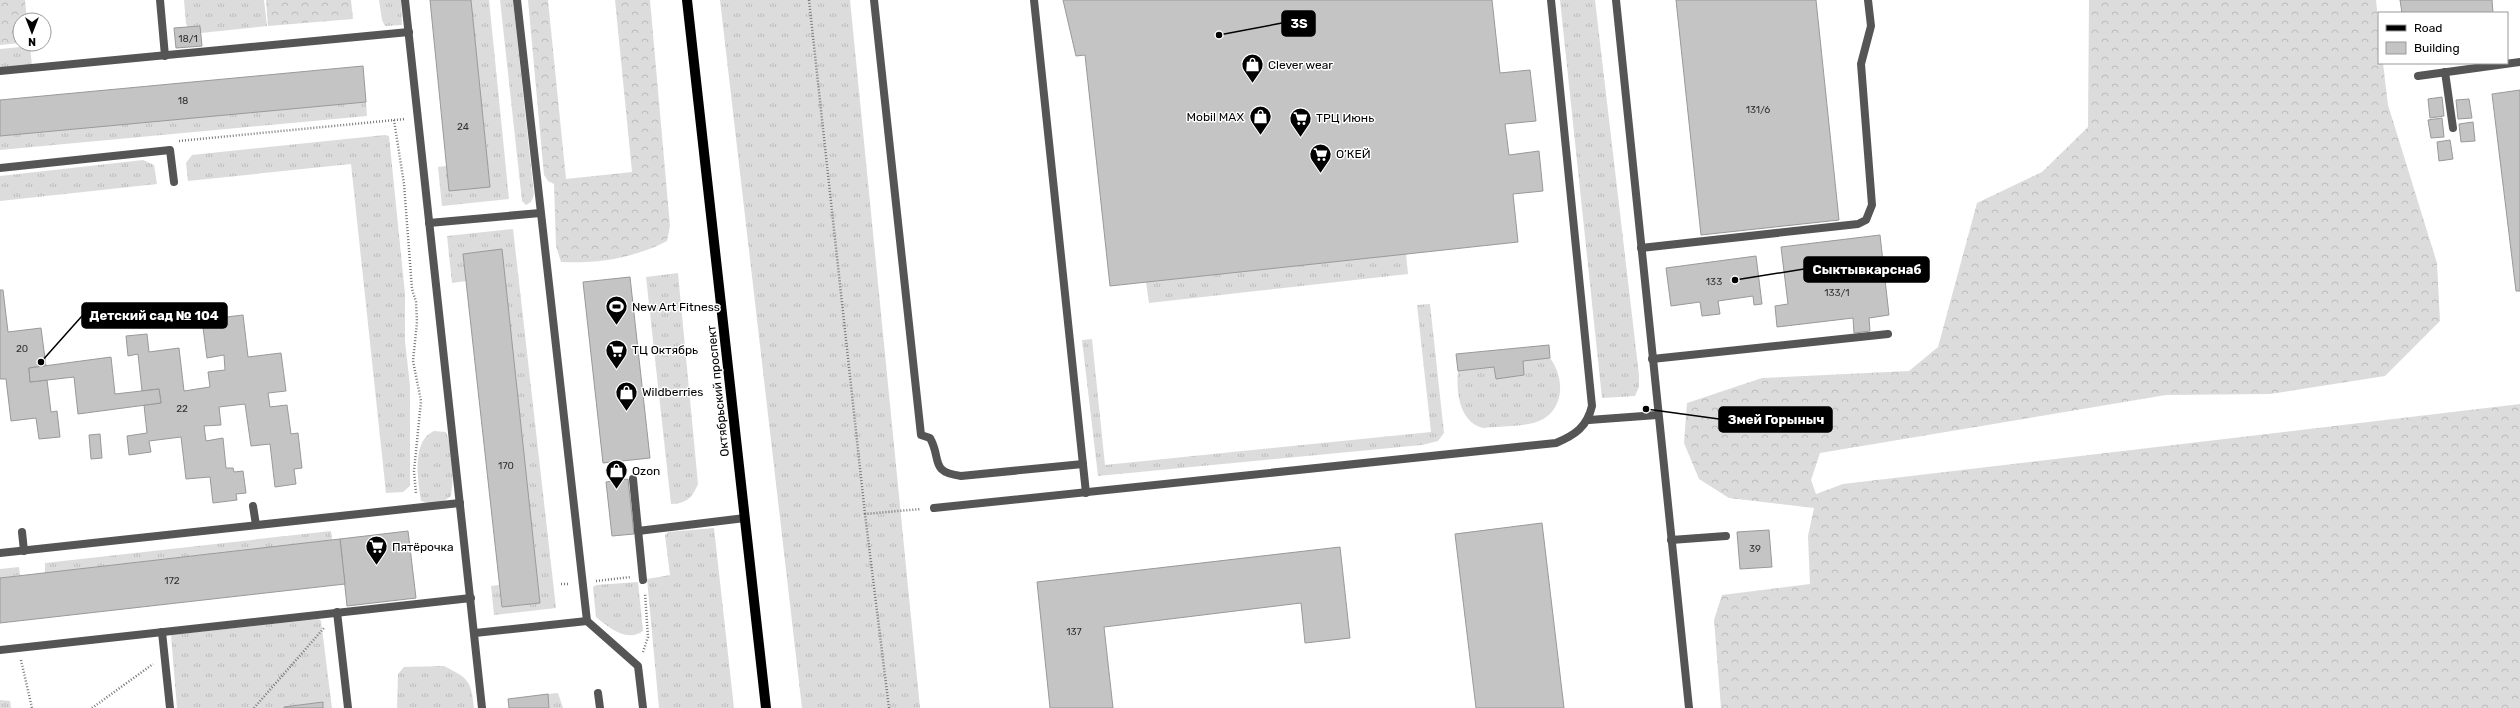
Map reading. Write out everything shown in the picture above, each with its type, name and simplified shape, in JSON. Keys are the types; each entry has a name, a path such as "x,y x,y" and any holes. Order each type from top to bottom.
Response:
{"main road":[{"name":"Октябрьский проспект","path":"688,0 766,708"}],"lane":[{"path":"160,0 165,56"},
{"path":"405,0 482,708"},
{"path":"517,0 587,621 638,666 643,708"},
{"path":"874,0 921,435 930,438 934,445 937,464 948,474 961,476 1083,464"},
{"path":"1034,0 1086,493"},
{"path":"934,508 1556,443 1576,434 1589,420 1592,406 1551,0"},
{"path":"1616,0 1689,708"},
{"path":"1641,248 1858,224 1866,220 1872,205 1861,64 1871,26 1868,0"},
{"path":"0,72 409,32"},
{"path":"2508,64 2520,62"},
{"path":"2418,76 2505,64"},
{"path":"2445,72 2453,128"},
{"path":"0,168 170,150 174,182"},
{"path":"429,223 540,213"},
{"path":"1652,359 1888,334"},
{"path":"1589,420 1658,415"},
{"path":"633,479 643,578"},
{"path":"0,553 460,503"},
{"path":"253,506 256,525"},
{"path":"638,531 745,518"},
{"path":"22,532 24,551"},
{"path":"1671,540 1726,536"},
{"path":"0,650 471,598"},
{"path":"337,612 348,708"},
{"path":"475,633 587,621"},
{"path":"162,632 170,708"},
{"path":"598,693 600,708"}],"path":[{"path":"809,0 865,514 889,708"},
{"path":"176,141 418,118"},
{"path":"394,120 404,184 412,289 416,302 418,322 413,361 421,401 414,482 417,508"},
{"path":"865,514 934,508"},
{"path":"561,584 643,578 648,637 638,666"},
{"path":"254,708 337,612"},
{"path":"18,648 32,708"},
{"path":"92,708 165,656"}],"green space":[{"path":"0,0 25,0 26,12 12,12 12,44 0,45"},
{"path":"184,0 264,0 267,26 201,33 200,26 188,27 186,24"},
{"path":"266,0 351,0 353,19 268,26"},
{"path":"379,0 401,0 402,25 385,26 382,20"},
{"path":"471,0 489,0 509,199 442,206 438,167 446,166 449,191 490,186"},
{"path":"500,0 513,0 534,195 531,202 526,205 522,201"},
{"path":"528,0 548,0 566,179 632,172 615,0 650,0 670,226 667,241 642,252 616,259 589,262 561,262 556,246 554,184 548,181 544,175"},
{"path":"720,0 850,0 920,708 802,708"},
{"path":"1560,0 1595,0 1639,375 1639,387 1635,396 1602,398"},
{"path":"2089,0 2376,0 2378,19 2378,64 2383,64 2388,105 2437,263 2440,321 2385,376 2270,394 2166,395 1820,453 1811,480 1816,494 1843,484 2520,404 2520,708 1721,708 1714,620 1722,595 1810,584 1808,536 1814,508 1729,498 1699,479 1684,443 1687,403 1762,378 1909,371 1938,347 1977,203 2042,172 2088,127"},
{"path":"12,48 12,52 31,52 32,66 0,69 0,49"},
{"path":"366,102 367,116 0,150 0,136"},
{"path":"385,135 389,136 405,294 405,341 410,386 410,486 403,492 386,493 351,164 188,181 186,163 192,155"},
{"path":"143,160 154,165 157,184 0,201 0,176"},
{"path":"513,229 556,608 494,615 491,586 499,585 502,607 540,603 502,250 463,254 466,281 452,283 447,236"},
{"path":"1406,254 1408,274 1149,303 1146,282"},
{"path":"678,273 698,484 694,493 688,499 681,503 671,504 646,277"},
{"path":"1430,304 1444,433 1438,441 1422,445 1098,476 1082,340 1092,339 1105,465 1431,432 1417,305"},
{"path":"1550,358 1558,375 1560,393 1558,402 1548,416 1533,423 1483,428 1475,425 1464,413 1459,397 1458,371 1494,367 1496,378 1524,375 1523,361"},
{"path":"434,431 446,432 451,448 453,479 451,496 444,501 429,503 421,501 418,462 422,443 427,436"},
{"path":"714,528 734,708 659,708 647,579 670,575 665,535 668,532"},
{"path":"331,531 332,540 45,573 45,563"},
{"path":"19,567 20,575 0,578 0,569"},
{"path":"638,582 643,631 631,635 624,634 612,629 596,617 593,587 596,585"},
{"path":"319,619 321,621 332,708 323,708 322,702 284,708 177,708 171,635"},
{"path":"444,666 459,674 467,681 472,691 474,708 397,708 398,674 404,667"},
{"path":"558,693 563,708 549,708 548,694"},
{"path":"0,700 10,701 11,708 0,708"}],"building":[{"path":"430,0 471,0 490,187 449,191"},
{"name":"ТРЦ Июнь","path":"1063,0 1492,0 1500,73 1530,70 1536,121 1505,124 1509,155 1539,151 1543,191 1513,194 1518,242 1110,286 1085,55 1076,56"},
{"path":"1676,0 1816,0 1839,220 1701,235"},
{"path":"2400,0 2492,0 2493,12 2402,12"},
{"path":"200,26 202,46 176,48 174,28"},
{"path":"363,66 366,102 0,136 0,100"},
{"path":"2520,90 2520,291 2516,291 2492,94"},
{"path":"2442,97 2444,116 2430,118 2428,99"},
{"path":"2469,99 2472,118 2458,119 2456,100"},
{"path":"2442,118 2444,137 2431,138 2428,120"},
{"path":"2473,122 2475,141 2461,142 2459,124"},
{"path":"2450,140 2453,159 2439,161 2437,142"},
{"path":"1880,235 1889,315 1869,318 1870,331 1854,333 1853,318 1777,327 1775,306 1788,304 1781,247"},
{"path":"502,249 540,603 502,607 463,254"},
{"path":"1756,256 1762,304 1754,305 1753,296 1718,301 1720,314 1702,316 1700,302 1671,306 1666,268"},
{"name":"ТЦ Октябрь","path":"630,277 650,458 603,463 583,282"},
{"path":"0,290 3,290 8,332 41,328 46,366 29,368 30,382 47,380 51,412 57,411 60,437 39,439 36,418 11,421 6,379 0,379"},
{"path":"243,315 248,357 281,353 286,391 268,393 270,407 287,405 291,434 298,433 302,468 294,469 296,484 275,487 270,444 251,446 245,404 219,407 221,425 204,426 206,441 223,438 226,468 233,468 234,472 243,471 246,493 236,494 237,500 213,503 210,477 186,479 181,437 149,441 151,452 129,455 127,436 147,433 144,405 161,403 159,389 142,391 138,354 128,356 126,336 147,334 149,352 179,348 184,391 210,387 208,372 225,370 224,355 207,358 202,320"},
{"path":"1549,345 1550,358 1523,361 1524,375 1496,379 1494,367 1458,371 1456,354"},
{"path":"111,357 115,394 159,389 161,403 78,414 74,377 30,382 29,368"},
{"path":"100,434 102,458 91,459 89,435"},
{"path":"628,479 634,534 612,536 606,482"},
{"path":"1542,523 1564,708 1476,708 1455,534"},
{"path":"1769,530 1772,567 1740,569 1737,532"},
{"path":"408,531 416,598 347,606 340,539"},
{"path":"340,539 345,584 0,623 0,578"},
{"path":"1340,547 1350,638 1305,643 1301,603 1104,627 1113,708 1050,708 1037,582"},
{"path":"548,694 549,708 509,708 508,699"},
{"path":"323,702 323,708 284,708 284,707"}],"place":[{"name":"3S","path":"1219,35"},
{"name":"Clever wear","path":"1252,84"},
{"name":"Mobil MAX","path":"1260,136"},
{"name":"ТРЦ Июнь","path":"1300,138"},
{"name":"О’КЕЙ","path":"1321,174"},
{"name":"Сыктывкарснаб","path":"1735,280"},
{"name":"New Art Fitness","path":"617,326"},
{"name":"Детский сад № 104","path":"41,362"},
{"name":"ТЦ Октябрь","path":"617,370"},
{"name":"Змей Горыныч","path":"1646,409"},
{"name":"Wildberries","path":"626,412"},
{"name":"Ozon","path":"617,490"},
{"name":"Пятёрочка","path":"376,566"}]}
